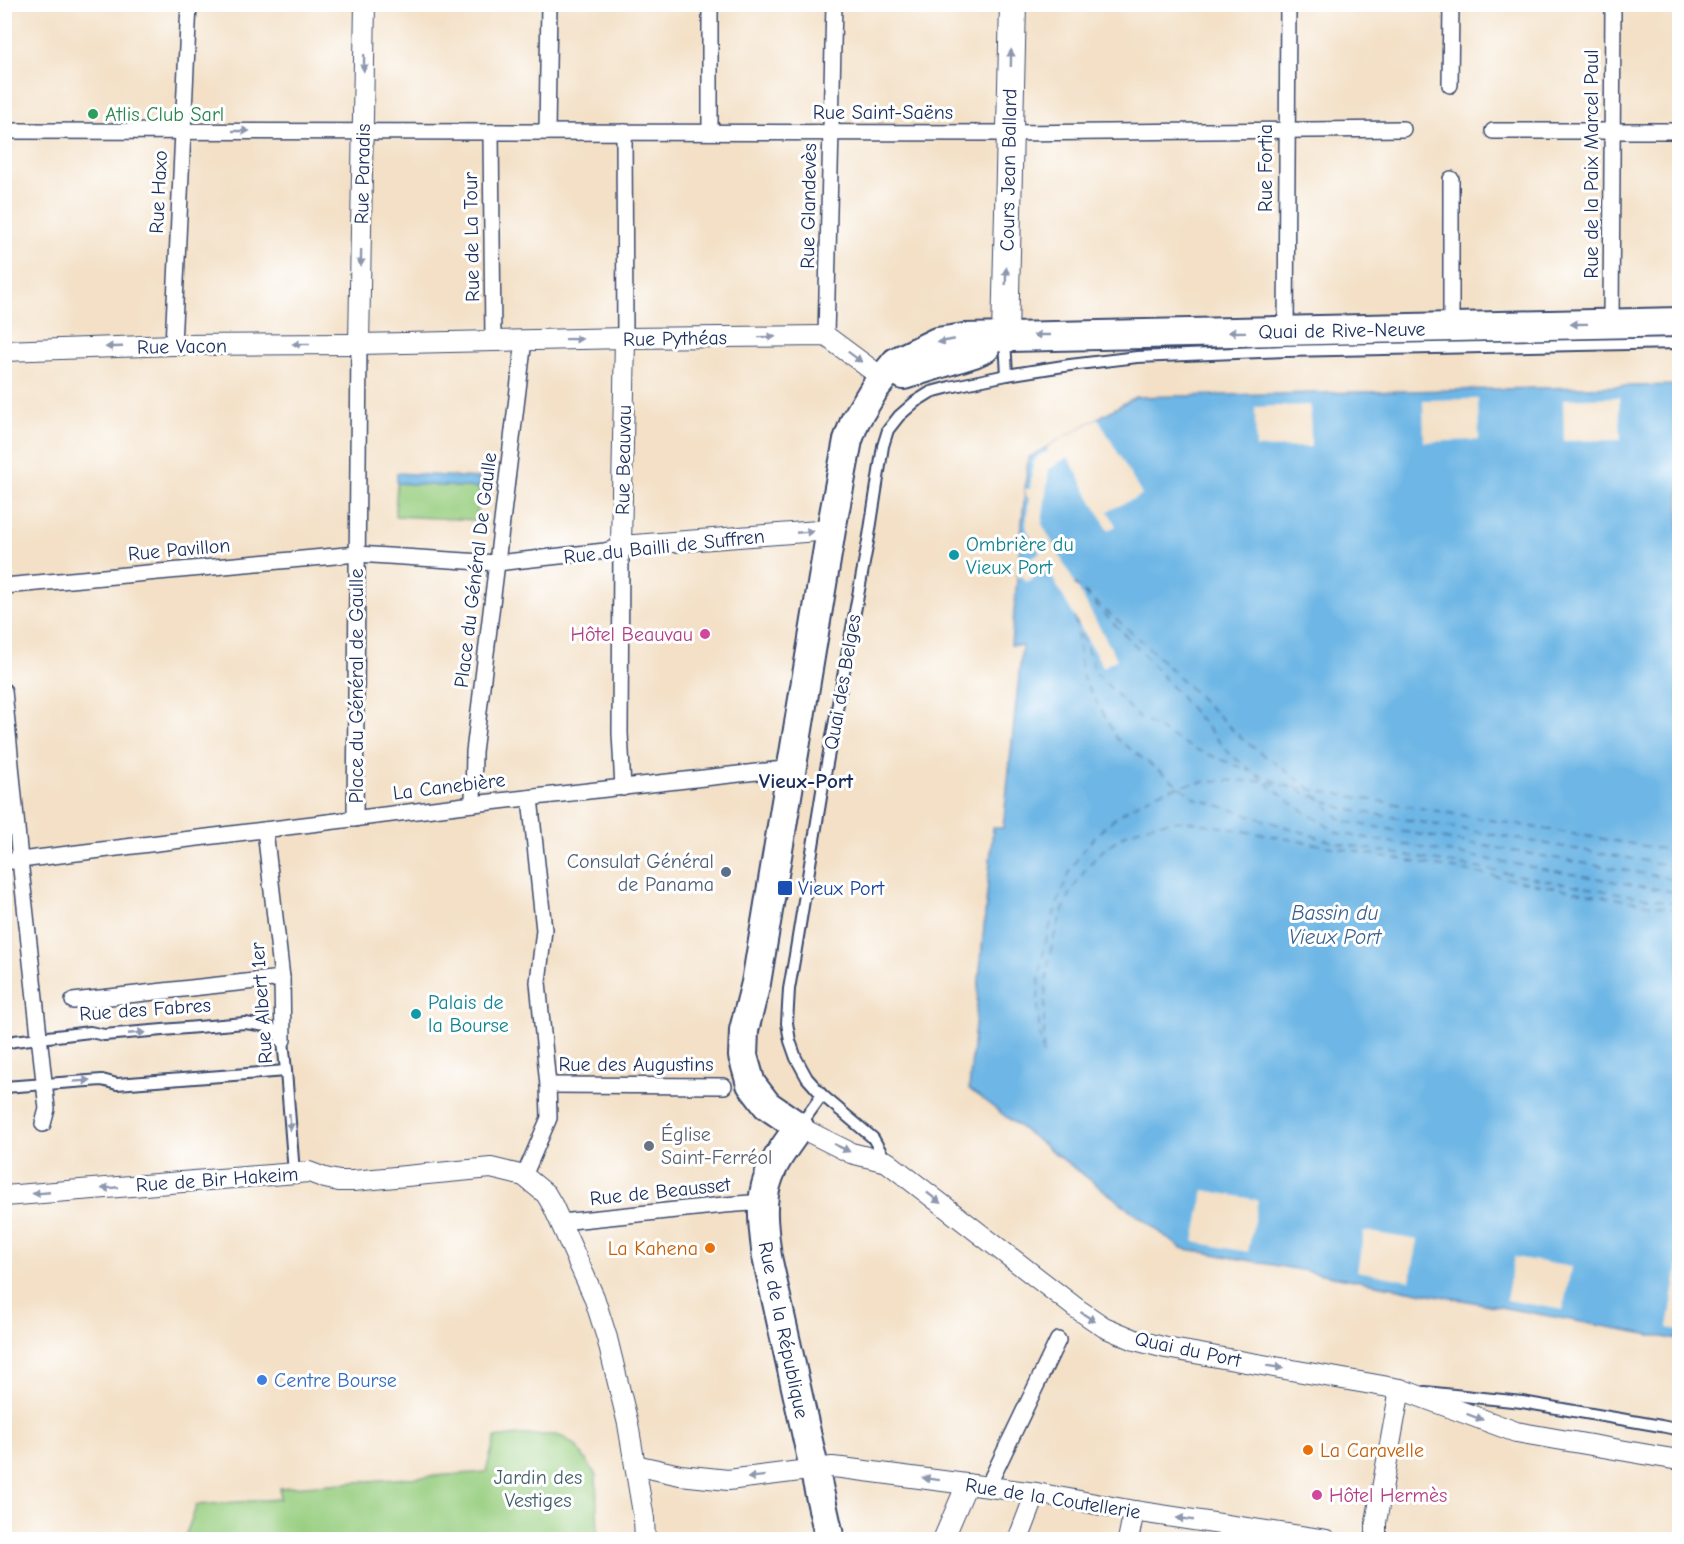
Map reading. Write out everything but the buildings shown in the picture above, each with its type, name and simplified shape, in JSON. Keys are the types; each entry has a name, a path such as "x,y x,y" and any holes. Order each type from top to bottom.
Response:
{"main road":[{"name":"Quai de Rive-Neuve","path":"1005,336 1680,322"},
{"name":"Quai des Belges","path":"799,1127 775,1095 764,1075 759,1054 754,994 848,440 855,421 875,388 896,362 937,342 1005,336"},
{"name":"Rue de la République","path":"799,1127 767,1180 763,1220 767,1257 830,1539"}],"street":[{"name":"Rue Haxo","path":"173,345 189,4"},
{"name":"Rue Paradis","path":"359,344 365,4"},
{"path":"547,132 549,4"},
{"path":"710,4 710,132"},
{"name":"Rue Glandevès","path":"826,336 834,4"},
{"name":"Cours Jean Ballard","path":"1005,336 1013,4"},
{"name":"Rue Fortia","path":"1286,331 1288,4"},
{"path":"1450,85 1451,4"},
{"name":"Rue de la Paix Marcel Paul","path":"1611,323 1613,4"},
{"name":"Rue Saint-Saëns","path":"4,131 1009,133 1403,129"},
{"path":"1493,131 1680,131"},
{"name":"Rue de La Tour","path":"491,132 493,341"},
{"name":"Rue Beauvau","path":"623,788 620,733 625,338 624,132"},
{"path":"1451,179 1451,327"},
{"path":"826,336 884,379"},
{"name":"Rue Pythéas","path":"524,340 826,336"},
{"path":"359,344 524,340"},
{"name":"Place du Général De Gaulle","path":"473,804 474,752 524,340"},
{"name":"Rue Vacon","path":"4,351 173,345 359,344"},
{"name":"Place du Général de Gaulle","path":"356,819 359,344"},
{"name":"Rue du Bailli de Suffren","path":"497,563 605,551 621,546 831,530"},
{"name":"Place du Général de Gaulle","path":"357,554 497,563"},
{"name":"Rue Pavillon","path":"4,586 357,554"},
{"path":"4,691 12,861 36,1006 47,1109 43,1124"},
{"name":"La Canebière","path":"12,861 473,804 792,768"},
{"path":"530,798 544,930 538,982 549,1118 528,1180 546,1194 594,1297 607,1338 628,1424 645,1539"},
{"name":"Rue Albert 1er","path":"266,830 282,978 283,1040"},
{"name":"Rue des Fabres","path":"73,1001 282,978"},
{"name":"Rue des Augustins","path":"548,1085 724,1086"},
{"name":"Quai du Port","path":"799,1127 851,1153 887,1162 1076,1308 1104,1327 1135,1340 1166,1348 1400,1389 1516,1432 1680,1458"},
{"name":"Rue de Bir Hakeim","path":"4,1196 309,1172 339,1181 353,1181 491,1168 528,1180"},
{"name":"Rue de Beausset","path":"561,1222 764,1202"},
{"path":"988,1486 1058,1340"},
{"path":"1376,1539 1376,1522 1400,1389"},
{"name":"Rue de la Coutellerie","path":"635,1465 680,1475 728,1480 832,1467 842,1468 1036,1493 1134,1511 1326,1539"},
{"path":"943,1539 966,1484"},
{"path":"1018,1539 1036,1493"},
{"path":"1128,1539 1134,1511"}],"lane":[{"path":"1005,336 1006,375"},
{"name":"Quai de Rive-Neuve","path":"1006,375 1137,357 1285,351 1680,343"},
{"name":"Quai des Belges","path":"822,1095 807,1078 790,1041 787,1023 789,989 823,785 869,536 882,446 888,430 899,416 931,392 1006,375"},
{"name":"Rue des Fabres","path":"4,1044 90,1032 104,1035 245,1023 266,1026 275,1031 283,1040"},
{"name":"Rue Albert 1er","path":"283,1040 294,1173"},
{"path":"4,1087 102,1080 117,1084 286,1071"},
{"path":"799,1127 822,1095"},
{"name":"Quai du Port","path":"822,1095 873,1138 887,1162"},
{"name":"Quai du Port","path":"1400,1389 1522,1402 1680,1430"}],"green space":[{"path":"397,483 479,488 477,520 395,516"},
{"name":"Jardin des Vestiges","path":"519,1435 556,1435 565,1438 577,1447 596,1475 598,1539 184,1539 197,1505 280,1499 280,1488 486,1472 495,1438"}],"water":[{"name":"Bassin du Vieux Port","path":"1679,385 1679,1340 1181,1248 969,1089 993,828 1003,828 1022,646 1011,645 1028,458 1135,397"},
{"path":"397,473 479,478 479,488 397,483"}],"pier":[{"path":"1619,397 1621,440 1564,441 1563,399"},
{"path":"1478,399 1479,440 1424,442 1423,400"},
{"path":"1310,405 1311,447 1256,448 1255,407"},
{"path":"1098,418 1142,495 1108,511 1116,526 1108,530 1068,457 1049,469 1042,524 1117,659 1103,667 1048,570 1026,582 1022,576 1017,578 1019,562 1040,553 1026,524 1029,498 1025,496 1025,489 1030,489 1033,463 1038,456 1048,451 1047,447"},
{"path":"1204,1190 1258,1200 1248,1252 1194,1242"},
{"path":"1364,1231 1418,1240 1410,1281 1357,1271"},
{"path":"1514,1257 1571,1267 1563,1310 1506,1300"},
{"path":"1678,1266 1680,1266 1679,1330 1668,1328"}],"ferry route":[{"path":"1074,583 1138,648 1231,755 1263,780"},
{"path":"1084,592 1144,643 1243,740 1307,786 1342,821 1680,880"},
{"path":"1075,618 1083,678 1117,739 1195,798 1336,843 1680,904"},
{"path":"1076,621 1096,673 1138,717 1192,748 1250,771"},
{"path":"1257,774 1278,782"},
{"path":"1043,1055 1038,1015 1042,959 1051,921 1069,873 1080,854 1114,819 1153,795 1166,790 1203,782 1260,781 1680,852"},
{"path":"1266,783 1293,804 1338,833 1680,893"},
{"path":"1285,785 1345,809 1680,867"},
{"path":"1043,1051 1049,958 1060,918 1071,894 1084,872 1100,854 1119,839 1141,828 1166,822 1194,822 1680,910"}],"place":[{"name":"Atlis Club Sarl","path":"93,114"},
{"name":"Ombrière du Vieux Port","path":"954,555"},
{"name":"Hôtel Beauvau","path":"705,634"},
{"name":"Consulat Général de Panama","path":"726,872"},
{"name":"Vieux Port","path":"785,888"},
{"name":"Palais de la Bourse","path":"416,1014"},
{"name":"Église Saint-Ferréol","path":"649,1146"},
{"name":"La Kahena","path":"710,1248"},
{"name":"Centre Bourse","path":"262,1380"},
{"name":"La Caravelle","path":"1308,1450"},
{"name":"Hôtel Hermès","path":"1317,1495"}],"district":[{"name":"Vieux-Port","path":"806,781"}]}
